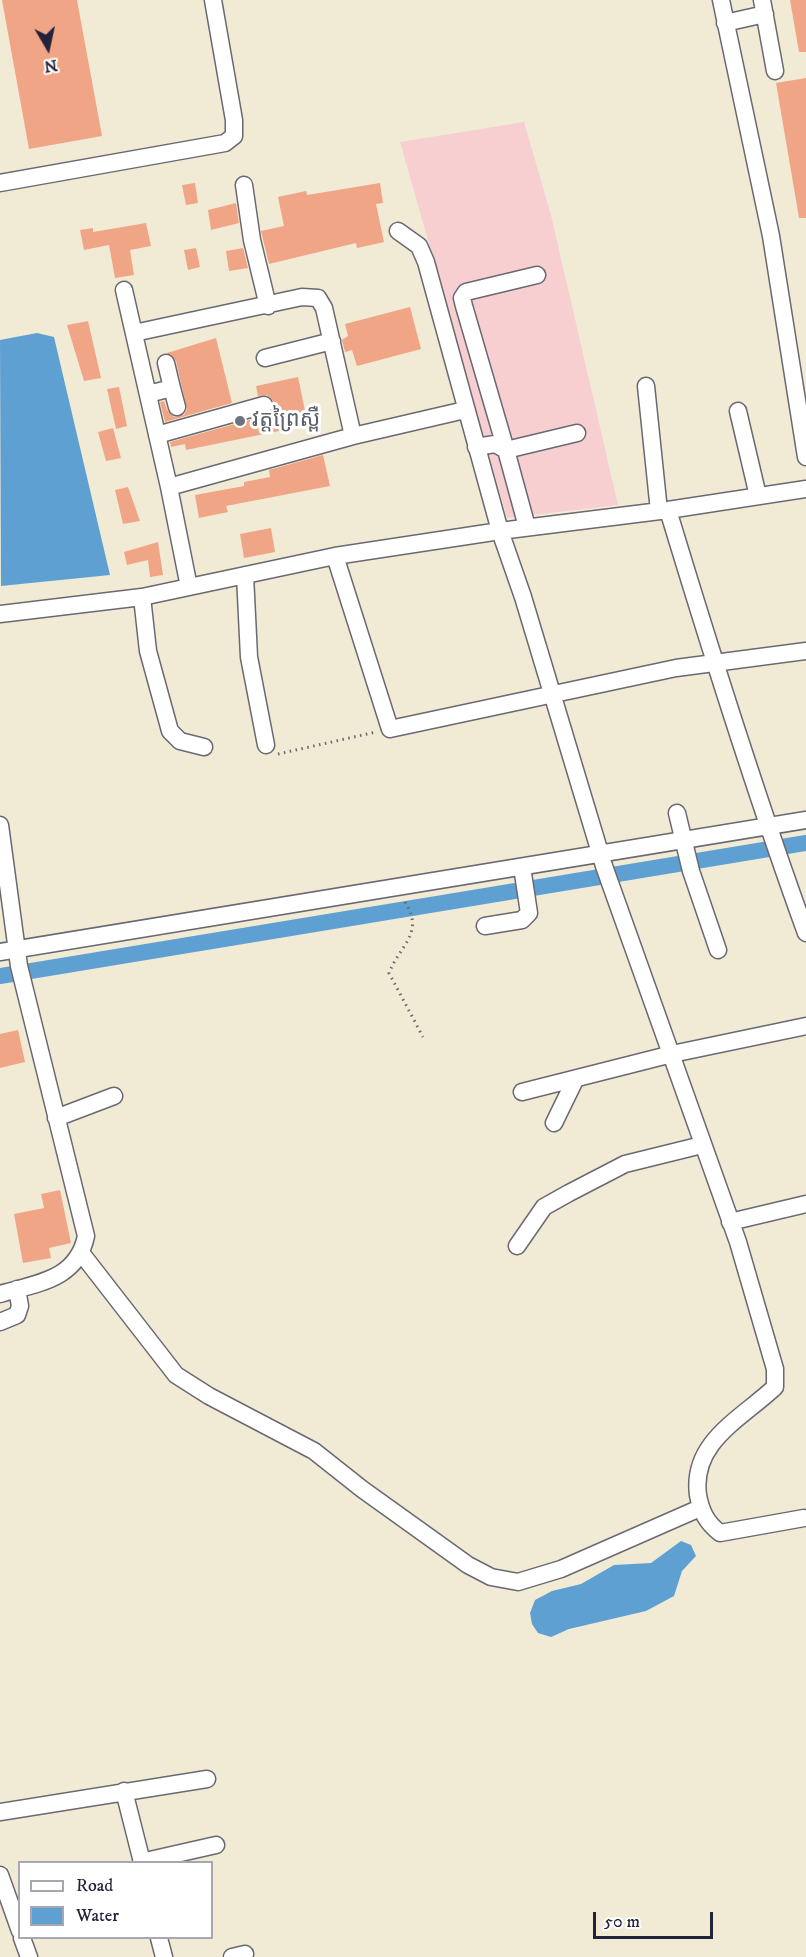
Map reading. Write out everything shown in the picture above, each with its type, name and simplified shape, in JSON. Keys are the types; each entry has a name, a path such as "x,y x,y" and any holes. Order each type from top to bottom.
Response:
{"street":[{"path":"0,183 225,143 234,136 234,120 213,0"},
{"path":"721,0 771,236 806,457"},
{"path":"725,23 764,7 775,71"},
{"path":"244,185 252,240 268,306"},
{"path":"398,231 419,246 426,262 500,531 605,868 738,1242 777,1380 775,1387 721,1432 700,1459 697,1486 700,1508 709,1525 720,1533 804,1518"},
{"path":"527,527 462,298 466,292 537,275"},
{"path":"124,290 169,487 189,587"},
{"path":"134,333 302,297 318,298 324,308 353,436"},
{"path":"265,358 332,341"},
{"path":"166,363 177,407"},
{"path":"646,386 663,511 770,834 806,933"},
{"path":"148,394 172,388"},
{"path":"157,435 264,405"},
{"path":"169,487 353,436 465,410"},
{"path":"738,411 758,496"},
{"path":"476,447 495,444 506,450 578,433"},
{"path":"0,614 142,597 334,556 806,489"},
{"path":"334,556 390,729 713,662 806,651"},
{"path":"245,575 249,657 266,745"},
{"path":"142,597 148,651 170,731 180,741 204,747"},
{"path":"677,813 691,871 718,950"},
{"path":"14,962 523,873 605,868 685,847 770,834 806,820"},
{"path":"0,825 14,962 86,1236 82,1254 70,1268 53,1278 0,1294"},
{"path":"485,926 522,920 529,913 523,873"},
{"path":"522,1092 672,1054 806,1026"},
{"path":"554,1122 575,1080"},
{"path":"56,1118 114,1096"},
{"path":"517,1246 544,1207 569,1193 625,1164 702,1145"},
{"path":"730,1222 806,1204"},
{"path":"82,1254 176,1375 209,1396 314,1451 362,1489 468,1564 491,1577 518,1582 561,1569 700,1508"},
{"path":"0,1322 16,1315 20,1306 17,1289"},
{"path":"0,1812 207,1779"},
{"path":"124,1791 141,1861"},
{"path":"145,1861 216,1845"},
{"path":"0,1875 18,1925"},
{"path":"22,1939 29,1957"},
{"path":"159,1939 164,1957"}],"path":[{"path":"266,745 273,755 390,729"},
{"path":"402,897 413,915 411,936 396,955 388,972 423,1037"}],"shaded area":[{"path":"524,122 551,215 618,505 507,518 400,142"}],"water":[{"path":"37,333 54,337 110,575 1,586 0,340"},
{"path":"681,1541 691,1545 696,1556 682,1571 674,1596 646,1611 569,1629 551,1637 538,1633 532,1624 530,1613 535,1600 552,1591 581,1584 614,1565 651,1563"}],"building":[{"path":"2,0 77,0 102,136 29,149"},
{"path":"790,0 806,0 806,52 799,52"},
{"path":"806,78 806,218 799,218 776,83"},
{"path":"195,183 198,203 186,205 182,185"},
{"path":"380,183 383,203 376,204 384,242 357,248 356,243 269,264 261,231 284,226 278,197 306,191 307,195"},
{"path":"236,203 239,223 211,230 208,210"},
{"path":"146,223 151,246 130,250 134,275 115,278 109,245 84,250 80,230 93,228 93,232"},
{"path":"196,248 200,267 188,270 184,250"},
{"path":"243,248 248,268 229,271 226,251"},
{"path":"410,307 421,349 357,366 352,350 345,352 342,340 348,336 345,324"},
{"path":"88,321 101,378 84,381 67,325"},
{"path":"216,338 232,403 165,422 160,402 164,401 167,410 174,417 184,415 187,409 176,361 167,353"},
{"path":"298,377 308,425 186,450 185,444 171,447 170,442 267,415 274,408 274,402 267,395 258,396 256,386"},
{"path":"119,387 127,426 116,429 107,389"},
{"path":"113,428 121,458 106,461 98,432"},
{"path":"323,455 330,486 226,506 228,512 199,518 195,495 244,486 244,482 270,477 269,470"},
{"path":"128,487 140,521 123,524 115,490"},
{"path":"271,528 275,552 244,558 240,534"},
{"path":"158,542 163,575 150,577 148,560 127,565 124,552"},
{"path":"18,1030 25,1062 0,1068 0,1034"},
{"path":"60,1190 71,1243 49,1248 51,1258 23,1263 14,1214 44,1208 41,1194"}],"waterway":[{"path":"0,976 806,843"}],"place":[{"name":"វត្តព្រៃស្ពឺ","path":"240,421"}]}
